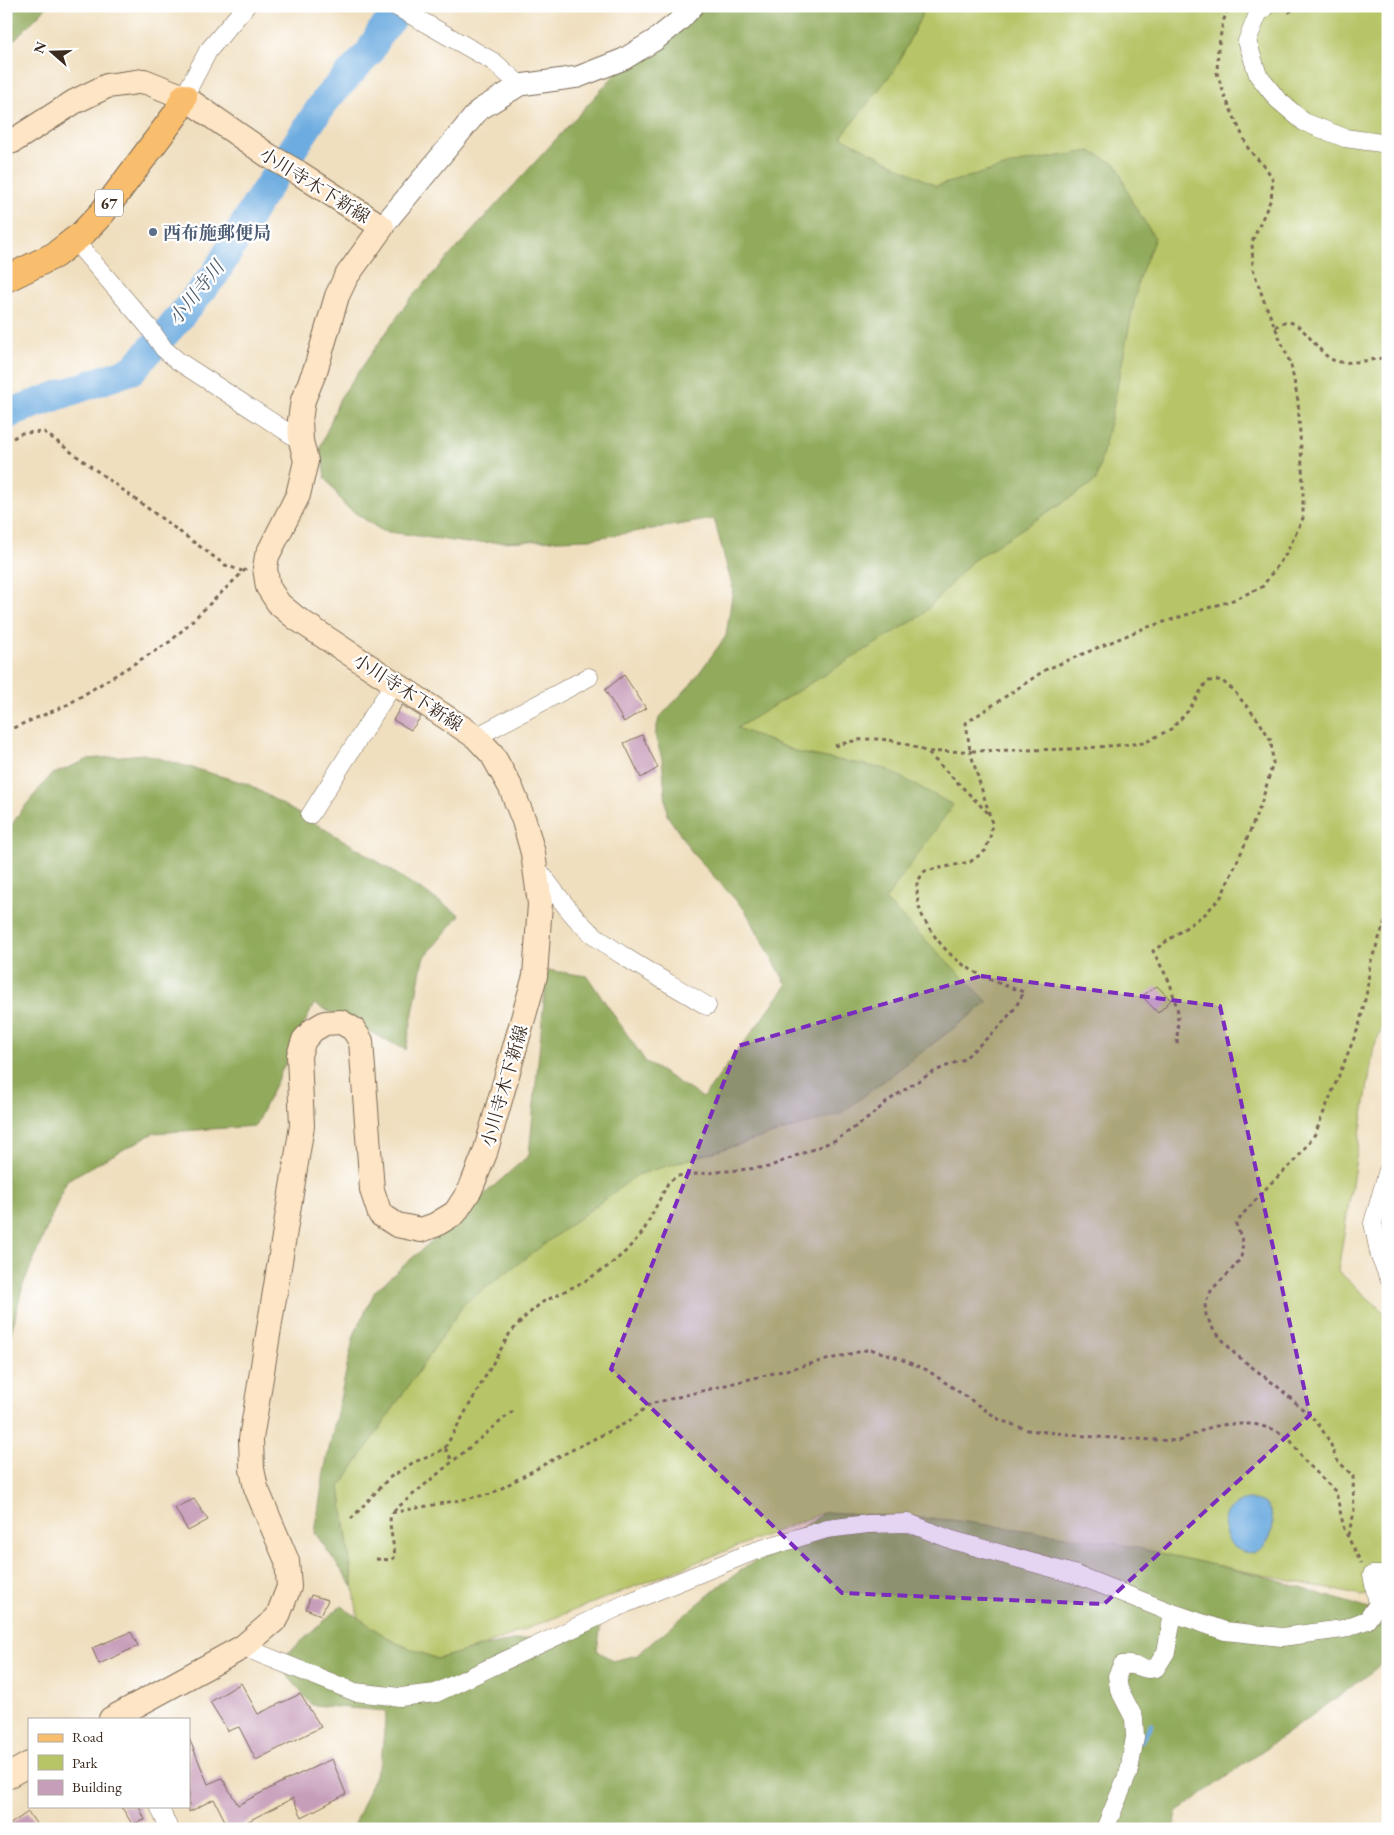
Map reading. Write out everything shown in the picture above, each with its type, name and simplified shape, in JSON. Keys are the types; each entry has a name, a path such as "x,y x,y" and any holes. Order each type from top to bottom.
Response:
{"main road":[{"name":"小川寺木下新線","path":"6,143 13,141 74,102 107,86 144,81 184,97 269,156 299,173 382,227 346,277 337,296 316,368 303,400 300,420 301,441 306,462 298,496 267,556 264,568 268,587 279,604 296,618 476,737 492,754 512,788 524,821 534,864 540,904 535,976 486,1153 470,1190 455,1212 435,1226 421,1230 397,1225 380,1214 372,1190 360,1041 353,1029 341,1022 325,1023 313,1030 304,1040 300,1055 302,1126 251,1439 252,1469 256,1488 287,1561 289,1586 277,1618 243,1646 114,1718"},
{"name":"67","path":"6,279 55,255 102,213 176,114 184,97"},
{"path":"6,1777 28,1765"}],"street":[{"path":"184,97 208,51 246,6"},
{"path":"395,6 494,62 520,85"},
{"path":"382,227 479,110 520,85 578,77 624,59 655,40 679,21 693,6"},
{"path":"1273,7 1258,14 1247,41 1258,75 1277,99 1304,122 1345,138 1388,144"},
{"path":"74,240 148,326 164,349 178,361 301,441"},
{"path":"476,737 589,677"},
{"path":"310,815 394,683"},
{"path":"534,864 590,932 707,1006"},
{"path":"1388,1170 1373,1224 1380,1257 1388,1276"},
{"path":"243,1646 355,1692 400,1697 436,1693 625,1604 752,1552 827,1529 868,1524 909,1523 952,1540 1077,1575 1173,1613 1225,1631 1282,1637 1343,1629 1367,1620 1378,1604 1380,1575"},
{"path":"1105,1829 1129,1771 1135,1737 1134,1718 1119,1689 1117,1676 1122,1665 1130,1663 1150,1670 1156,1668 1166,1652 1173,1613"},
{"path":"160,1808 170,1829"}],"path":[{"path":"351,1519 389,1478 414,1462 431,1456 445,1448 510,1333 525,1316 541,1303 585,1281 610,1265 625,1252 643,1232 668,1183 677,1176 768,1167 836,1140 907,1088 935,1072 964,1059 981,1045 1009,1015 1024,992 997,983 976,973 958,962 943,947 922,917 918,902 917,882 925,871 970,862 985,851 990,838 992,823 970,751 966,722 1045,670 1142,629 1233,600 1262,587 1286,554 1303,518 1303,483 1296,392 1291,365 1253,269 1252,242 1270,199 1272,180 1266,168 1249,150 1225,97 1217,73 1218,48 1223,22 1229,6"},
{"path":"1273,7 1289,12 1299,6"},
{"path":"1275,328 1284,322 1293,323 1303,330 1334,362 1388,356"},
{"path":"6,442 22,433 44,432 225,565 242,571"},
{"path":"6,731 67,705 171,641 242,571 267,556"},
{"path":"835,746 852,740 872,738 892,739 927,752 1074,750 1144,743 1171,729 1188,711 1207,681 1221,680 1233,690 1259,721 1271,741 1273,763 1262,801 1232,876 1221,896 1205,914 1154,951 1170,983 1178,1012 1177,1044"},
{"path":"927,752 988,813"},
{"path":"1348,1536 1354,1513 1353,1476 1336,1459 1330,1442 1317,1422 1278,1387 1235,1354 1212,1329 1206,1314 1205,1304 1212,1289 1241,1258 1244,1243 1236,1224 1270,1183 1296,1160 1315,1134 1359,1026 1367,992 1370,964 1388,913"},
{"path":"391,1513 491,1494 554,1459 628,1422 650,1404 870,1349 927,1370 1000,1420 1028,1430 1095,1437 1178,1441 1211,1427 1228,1424 1254,1424 1276,1430 1291,1441 1303,1459 1336,1492 1344,1529 1361,1563 1380,1575"},
{"path":"376,1559 391,1560 395,1557 389,1522 391,1513 513,1411"},
{"path":"445,1448 453,1462"}],"highlighted area":[{"path":"981,976 1220,1006 1310,1415 1104,1604 842,1593 611,1369 738,1046"}],"green space":[{"path":"6,6 48,6 6,48"},
{"path":"692,6 926,6 896,68 841,137 936,186 1018,163 1090,151 1117,165 1132,202 1155,238 1139,278 1111,418 1096,481 972,561 921,616 737,728 800,753 886,769 953,805 885,900 988,1002 840,1114 637,1175 464,1304 340,1487 353,1587 315,1533 324,1472 354,1335 375,1291 529,1155 547,970 587,976 646,1062 703,1098 787,985 745,910 694,855 667,815 662,759 655,735 659,718 691,684 726,636 733,589 714,519 590,539 467,543 382,531 345,506 325,477 320,448 340,398 410,299 633,55"},
{"path":"862,6 1388,6 1388,1012 1374,1047 1338,1271 1388,1316 1388,1583 1362,1596 1220,1566 825,1512 480,1647 437,1659 394,1642 358,1619 340,1487 475,1257 941,993 699,734 899,219 806,98"},
{"path":"144,754 248,784 355,847 460,915 423,959 406,1050 314,1004 255,1126 154,1133 67,1180 23,1285 6,1354 6,834 21,811 51,775 89,759"},
{"path":"825,1512 951,1520 1115,1543 1259,1575 1379,1612 1388,1605 1388,1658 1364,1678 1177,1812 1174,1829 352,1829 381,1761 386,1711 312,1705 277,1663 341,1606 394,1642 437,1659 480,1647 601,1625 597,1650 613,1661 637,1655 723,1583"}],"water":[{"path":"1247,1500 1259,1501 1265,1504 1271,1513 1273,1522 1267,1542 1261,1549 1252,1552 1243,1552 1232,1545 1228,1540 1225,1529 1226,1518 1231,1508"}],"building":[{"path":"624,675 646,708 624,722 605,690"},
{"path":"402,705 421,717 411,730 393,720"},
{"path":"642,735 658,768 641,778 624,743"},
{"path":"1157,986 1171,1000 1158,1013 1142,996"},
{"path":"194,1499 208,1520 188,1531 175,1508"},
{"path":"311,1595 328,1600 321,1615 306,1609"},
{"path":"131,1632 138,1646 99,1664 92,1648"},
{"path":"241,1683 258,1714 300,1694 321,1727 256,1760 239,1727 228,1731 210,1702"},
{"path":"190,1740 208,1784 222,1778 238,1805 332,1759 346,1794 302,1817 293,1798 233,1829 229,1829 214,1799 189,1812"},
{"path":"122,1808 140,1808 145,1820 132,1824"},
{"path":"28,1812 40,1829 6,1829 6,1827"}],"waterway":[{"name":"小川寺川","path":"6,416 17,410 132,370 174,324 215,274 257,203 326,99 369,53 380,33 403,6"},
{"path":"1141,1741 1151,1724"}],"place":[{"name":"西布施郵便局","path":"153,232"}]}
